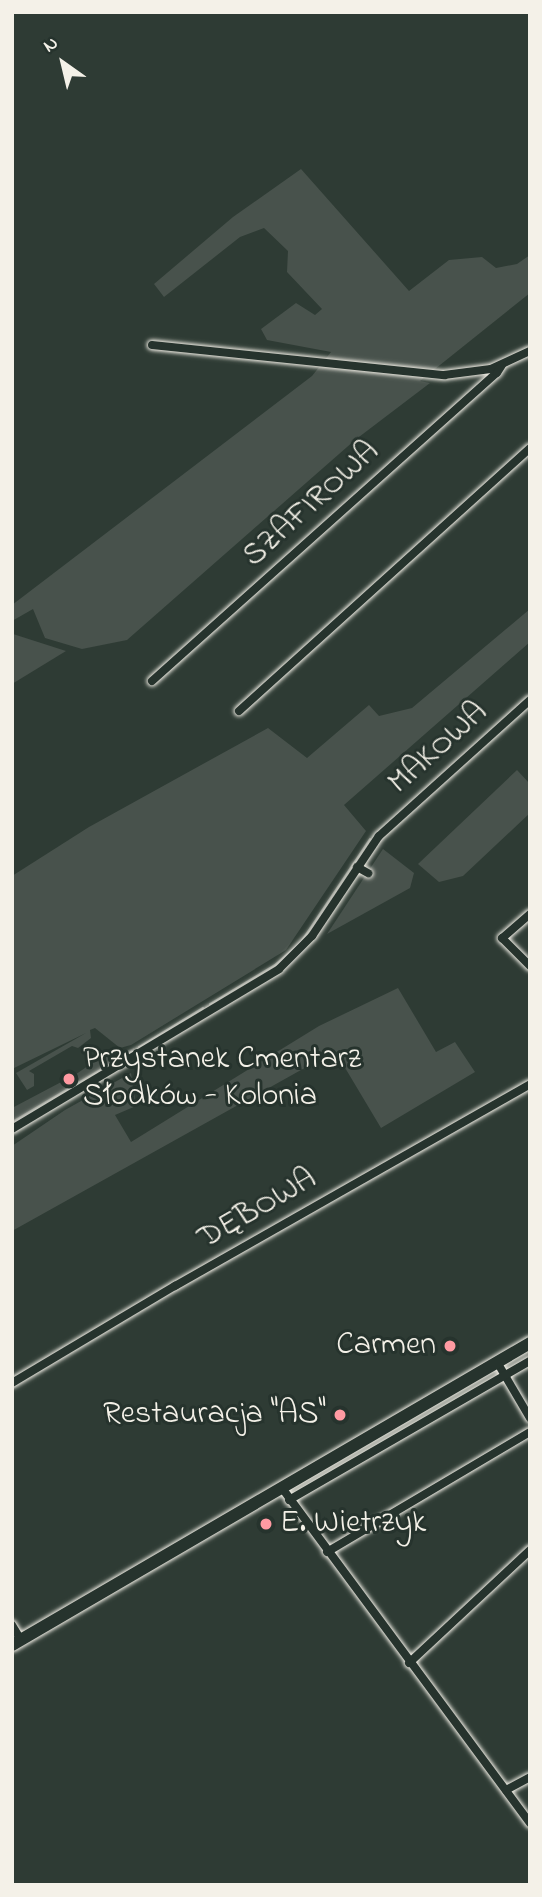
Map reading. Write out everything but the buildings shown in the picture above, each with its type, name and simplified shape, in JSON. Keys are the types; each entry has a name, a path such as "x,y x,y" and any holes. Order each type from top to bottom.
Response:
{"main road":[{"path":"17,1642 530,1343"}],"street":[{"path":"152,345 444,375 478,373 530,351"},
{"name":"SZAFIROWA","path":"152,681 497,373 502,365"},
{"path":"239,711 530,447"},
{"name":"MAKOWA","path":"12,1129 207,1007 279,969 312,936 381,834 530,700"},
{"path":"357,867 368,873"},
{"path":"530,914 502,938 530,967"},
{"name":"DĘBOWA","path":"12,1383 175,1286 530,1084"},
{"path":"289,1500 530,1360"},
{"path":"497,1362 530,1418"},
{"path":"327,1552 530,1432"},
{"path":"282,1488 530,1823"},
{"path":"409,1663 530,1550"},
{"path":"12,1625 17,1642"},
{"path":"506,1790 530,1777"}],"shaded area":[{"path":"301,169 409,291 449,260 482,257 496,268 517,264 530,255 530,293 420,381 430,383 355,440 127,640 82,649 45,638 33,609 12,621 12,605 312,376 331,352 267,340 261,329 296,303 315,315 322,309 287,272 288,251 264,228 240,237 164,297 154,284 233,217"},
{"path":"530,609 530,642 344,805 366,831 286,950 131,1045 120,1048 95,1028 90,1030 91,1038 78,1048 72,1046 29,1071 34,1074 34,1086 27,1090 16,1073 86,1033 12,1069 12,876 89,827 268,728 307,758 369,705 379,716 412,708"},
{"path":"13,634 66,651 12,684"},
{"path":"517,770 530,784 530,813 463,876 439,882 418,864"},
{"path":"383,849 414,873 410,888 327,934"},
{"path":"398,988 436,1052 455,1042 475,1072 381,1128 335,1051 12,1231 12,1146 65,1110 131,1073 136,1106 115,1115 131,1142 319,1026"},
{"path":"134,1048 134,1052 12,1124 12,1108 65,1080 67,1083 73,1080 72,1077 108,1052 123,1052"}],"waterway":[{"path":"210,1004 275,965 301,942 370,839"},
{"path":"139,1047 203,1008"},
{"path":"12,1122 132,1051"}],"place":[{"name":"Przystanek Cmentarz Słodków - Kolonia","path":"69,1079"},
{"name":"Carmen","path":"450,1346"},
{"name":"Restauracja \"AS\"","path":"340,1415"},
{"name":"E. Wietrzyk","path":"266,1524"}]}
